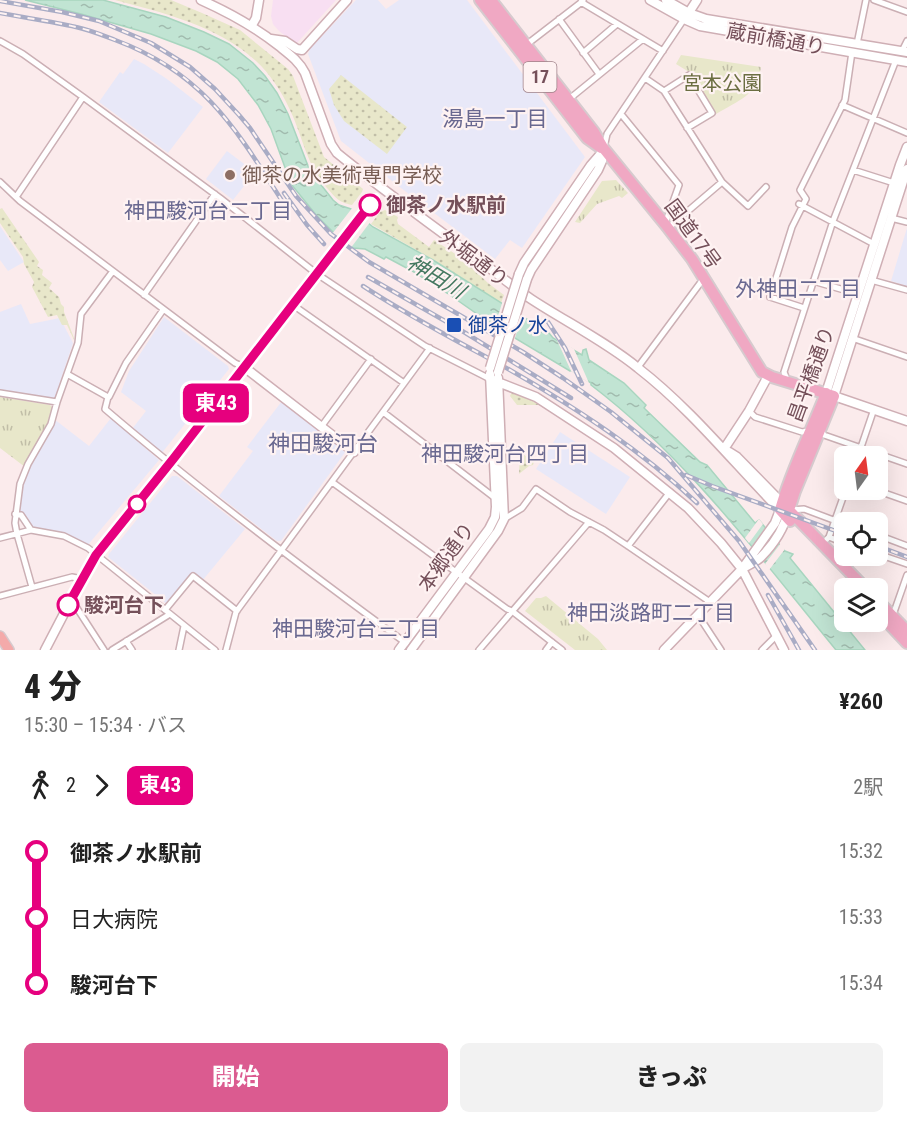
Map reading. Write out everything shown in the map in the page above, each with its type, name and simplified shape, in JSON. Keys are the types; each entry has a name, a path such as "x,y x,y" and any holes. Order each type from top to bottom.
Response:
{"highway":[{"name":"17","path":"480,0 587,138 604,150"},
{"name":"17","path":"491,0 594,132 604,150"},
{"name":"国道17号","path":"604,150 667,226 704,278 762,372 768,376"},
{"path":"768,376 830,394"},
{"name":"昌平橋通り","path":"784,510 795,491 830,394"},
{"path":"784,510 826,541 857,578"},
{"path":"784,510 846,578"},
{"path":"888,612 907,631"},
{"path":"888,623 907,643"}],"main road":[{"name":"外堀通り","path":"201,0 252,25 296,59 301,65 335,151 508,283 638,367 673,398 784,510"},
{"path":"252,25 256,18 259,0"},
{"path":"270,39 285,41 297,50 302,50 347,0"},
{"name":"蔵前橋通り","path":"650,0 687,16 905,52"},
{"name":"蔵前橋通り","path":"666,0 700,26 907,62"},
{"path":"687,16 696,2"},
{"name":"昌平橋通り","path":"830,394 858,294 907,147"},
{"path":"604,150 598,170 531,270 523,276 494,375 536,397 614,448 695,514 742,569 784,650"},
{"name":"昌平橋通り","path":"830,394 852,339 907,169"},
{"path":"45,650 81,579 96,555 382,189"},
{"path":"244,368 354,452"},
{"name":"本郷通り","path":"409,648 461,575 493,524 496,513 494,375"},
{"name":"本郷通り","path":"461,575 498,531 504,519 494,375"},
{"path":"724,449 768,376"},
{"path":"830,394 907,421"},
{"path":"664,650 742,569 784,510"},
{"path":"742,569 760,558 782,530 784,510"},
{"path":"0,636 9,650"}],"street":[{"path":"857,44 866,0"},
{"path":"874,0 907,12"},
{"path":"526,45 582,1 663,51"},
{"path":"604,150 607,134 687,16"},
{"path":"559,19 599,74"},
{"path":"583,53 617,24"},
{"path":"568,100 643,39"},
{"path":"0,41 23,54 98,108 215,194 317,274 429,348 494,375"},
{"path":"905,52 907,41"},
{"path":"804,308 770,297 792,227 801,205 806,200 800,190 844,100 852,52"},
{"path":"790,383 784,372 832,221 896,60"},
{"path":"664,91 689,75 712,112 687,128"},
{"path":"645,78 664,91 722,182 748,206 766,187"},
{"path":"16,197 84,98"},
{"path":"842,105 907,133"},
{"path":"621,114 679,185 667,226"},
{"path":"853,170 894,183"},
{"path":"0,182 16,197 144,295 244,368"},
{"path":"667,226 722,182"},
{"path":"144,295 215,194"},
{"path":"801,205 874,244"},
{"path":"891,218 907,222"},
{"path":"32,587 15,520 20,484 28,464 51,423 78,343 81,314 113,271"},
{"path":"638,367 704,278"},
{"path":"872,280 907,290"},
{"path":"813,281 858,294"},
{"path":"293,305 404,383"},
{"path":"163,309 126,363 110,397 108,396 105,409 169,464 409,648"},
{"path":"852,339 907,357"},
{"path":"226,650 237,611 429,348"},
{"path":"321,427 371,359"},
{"path":"67,374 108,396"},
{"path":"0,393 57,402"},
{"path":"862,446 874,409"},
{"path":"749,411 755,417 805,432 817,427 824,435 855,446"},
{"path":"383,412 495,498"},
{"path":"888,457 907,464"},
{"path":"332,482 512,611 562,650"},
{"path":"504,519 522,508 536,489 628,546 710,602"},
{"path":"628,546 670,492"},
{"path":"888,494 907,501"},
{"path":"784,510 804,509 834,521"},
{"path":"15,514 21,515 31,530"},
{"path":"479,650 589,522"},
{"path":"834,523 826,541 834,542"},
{"path":"0,538 31,530 64,536 88,548 215,650"},
{"path":"888,539 907,546"},
{"path":"888,557 907,564"},
{"path":"892,616 907,575"},
{"path":"112,650 167,612 193,576 237,611"},
{"path":"0,596 72,577 81,579"},
{"path":"71,599 104,650"},
{"path":"698,615 721,650"},
{"path":"179,650 184,626"},
{"path":"762,650 776,636"},
{"path":"126,641 132,650"},
{"path":"546,650 552,642"}],"shaded area":[{"path":"273,0 336,0 296,44 273,24 271,16"},
{"path":"356,0 378,0 386,9 399,0 467,0 585,157 522,248 510,240 495,259 341,141 308,54 310,49"},
{"path":"134,59 167,79 203,107 168,153 99,102 120,72 123,74"},
{"name":"御茶の水美術専門学校","path":"227,151 255,172 233,200 206,179"},
{"path":"0,226 24,262 8,271 0,260"},
{"path":"907,228 907,286 891,281"},
{"path":"21,304 30,324 60,318 73,343 53,399 0,391 0,312"},
{"path":"164,317 229,369 161,454 132,429 146,411 121,392 129,371"},
{"path":"282,401 346,451 281,541 277,541 219,496 253,451 247,447"},
{"path":"111,418 159,460 87,546 31,526 19,510 22,482 54,419 89,446"},
{"path":"560,432 630,477 606,514 536,469"},
{"path":"172,476 177,476 245,529 202,581 193,574 167,604 108,557"}],"green space":[{"path":"115,0 171,0 240,30 288,69 293,76 324,157 363,189 352,205 338,199 320,179 309,160 283,97 271,77 256,61 225,39 190,22"},
{"name":"宮本公園","path":"681,55 761,67 759,77 756,85 746,96 716,114 689,72 676,64"},
{"path":"341,75 407,127 387,154 344,121 334,105 329,89"},
{"path":"616,180 628,193 622,198 619,196 597,204 580,223 575,222 602,181"},
{"path":"2,208 39,262 37,266 43,270 42,275 52,283 49,288 59,297 64,307 74,340 67,325 62,325 57,315 48,317 32,287 34,282 24,264 23,257 0,223 0,209"},
{"path":"385,210 398,217 398,224 429,247 434,240 463,259 504,295 501,303 434,260 371,224 380,212"},
{"path":"512,392 539,405 517,405 510,396"},
{"path":"0,397 52,407 47,425 25,467 0,448"},
{"path":"520,454 534,462 519,474"},
{"path":"546,596 598,639 607,650 575,650 525,611 536,598"}],"water":[{"name":"神田川","path":"25,0 103,0 166,17 229,44 253,63 277,93 288,114 310,171 333,200 351,209 373,227 433,260 549,333 553,338 582,355 583,350 586,349 589,360 624,383 646,405 644,408 700,462 707,465 755,523 759,520 785,551 793,554 790,558 834,612 834,632 850,632 865,650 836,650 750,544 691,477 659,444 591,383 493,325 414,272 386,257 384,259 365,249 353,248 333,232 291,184 271,129 258,105 238,79 217,62 196,51 151,34"}],"pier":[{"path":"353,207 371,221 350,249 332,234"},
{"path":"503,300 523,313 514,341 494,329"},
{"path":"556,338 574,349 589,383 571,371"},
{"path":"759,519 763,524 749,543 745,538"},
{"path":"781,543 785,549 769,570 765,564"}],"railway":[{"path":"0,1 99,21 151,43 190,67 215,89 250,128 296,196 331,234 369,262 563,378 611,412 668,458 739,541 815,650"},
{"path":"0,13 91,31 146,53 172,69 215,106 250,151 284,204"},
{"path":"284,193 324,244"},
{"path":"368,277 459,329 571,398"},
{"path":"363,286 559,399 631,448 697,503"},
{"path":"548,322 565,348 582,384"},
{"path":"686,475 834,530"},
{"path":"888,550 907,557"},
{"path":"768,595 799,650"}],"bus line":[{"name":"東43","path":"68,605 96,555 370,205"}],"place":[{"name":"御茶の水美術専門学校","path":"230,175"},
{"name":"御茶ノ水駅前","path":"370,205"},
{"name":"御茶ノ水","path":"454,325"},
{"name":"駿河台下","path":"68,605"}],"district":[{"name":"湯島一丁目","path":"495,119"},
{"name":"神田駿河台二丁目","path":"208,211"},
{"name":"外神田二丁目","path":"798,289"},
{"name":"神田駿河台","path":"323,443"},
{"name":"神田駿河台四丁目","path":"505,454"},
{"name":"神田淡路町二丁目","path":"651,613"},
{"name":"神田駿河台三丁目","path":"356,629"}]}
